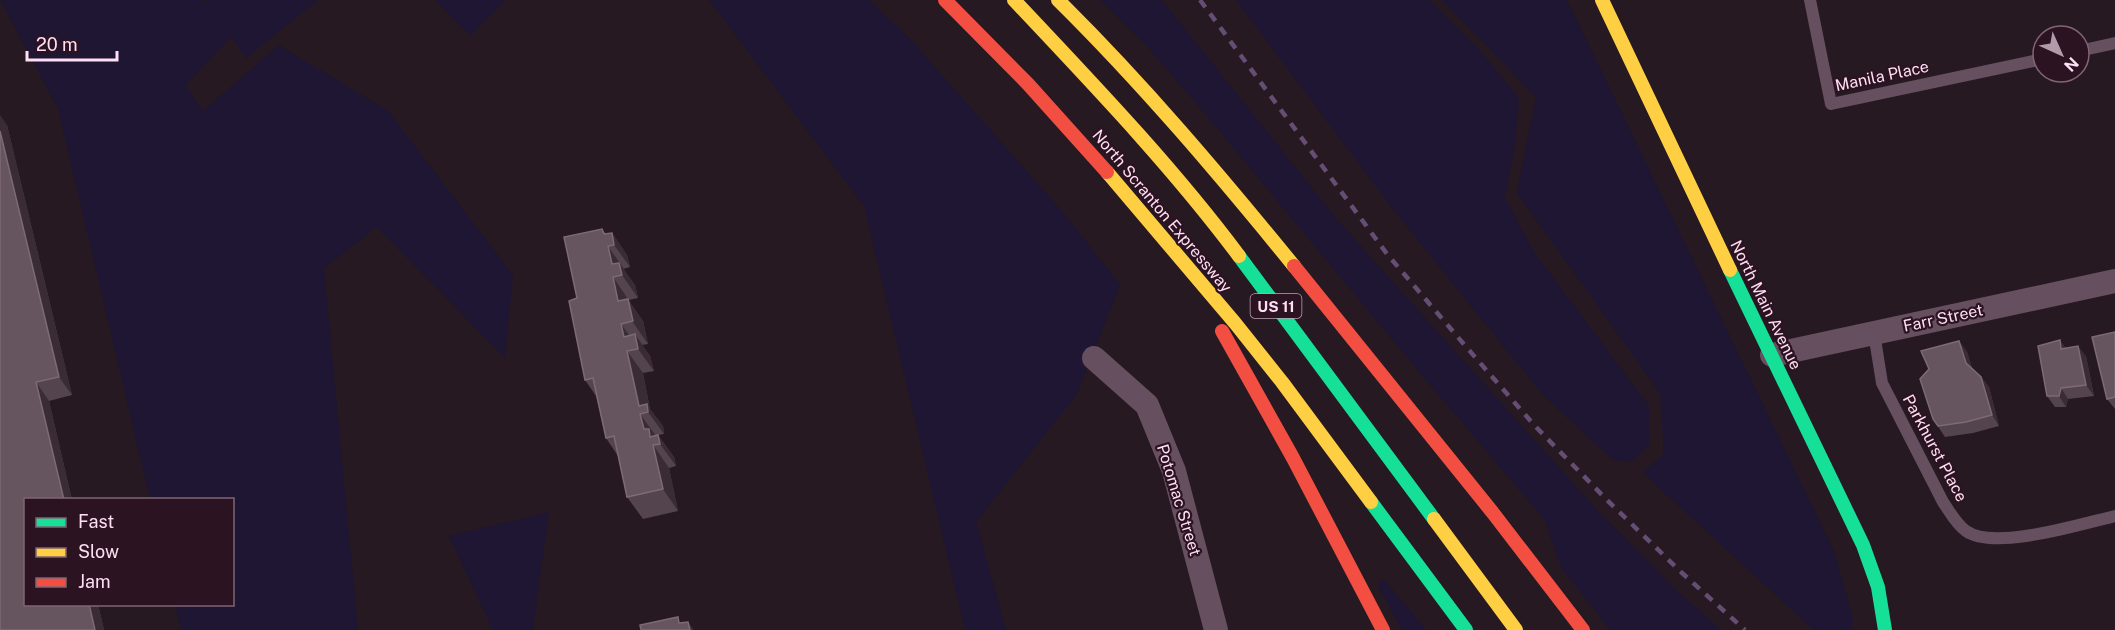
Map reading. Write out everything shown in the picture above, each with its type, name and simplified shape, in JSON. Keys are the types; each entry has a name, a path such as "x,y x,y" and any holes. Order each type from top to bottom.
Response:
{"main road":[{"name":"North Scranton Expressway","path":"945,0 1081,141 1235,323 1282,382 1466,630"},
{"name":"North Scranton Expressway","path":"1014,0 1117,109 1221,232 1516,630"},
{"path":"1058,0 1133,76 1240,200 1503,525 1583,630"},
{"name":"North Main Avenue","path":"1602,0 1866,553 1891,627"},
{"path":"1183,262 1293,458 1383,630"}],"street":[{"name":"Farr Street","path":"1772,355 2115,281"},
{"name":"Potomac Street","path":"1094,358 1147,405 1174,471 1216,630"}],"lane":[{"name":"Manila Place","path":"1810,0 1831,104 2031,61"},
{"path":"2091,48 2115,43"},
{"name":"Parkhurst Place","path":"1874,333 1882,383 1943,502 1954,520 1965,530 1975,536 1989,539 2018,537 2115,516"}],"shaded area":[{"path":"0,0 202,0 209,6 206,0 318,0 246,58 231,37 186,85 203,111 279,45 388,111 513,275 505,358 377,227 324,268 358,630 181,630 175,606 234,606 234,498 150,498 58,109"},
{"path":"435,0 506,0 470,36"},
{"path":"709,0 869,0 911,40 1062,211 1120,285 1077,394 976,522 1006,630 965,630 864,206"},
{"path":"1100,0 1162,0 1335,217 1597,510 1676,590 1721,630 1610,630 1561,567 1545,520 1201,109 1146,45"},
{"path":"1236,0 1430,0 1476,46 1519,98 1516,137 1505,198 1534,252 1649,406 1649,445 1632,462 1613,460 1542,394 1392,208"},
{"path":"1442,0 1567,0 1834,551 1853,618 1851,630 1814,630 1643,473 1664,454 1660,393 1517,193 1536,97"},
{"path":"549,512 533,630 493,630 449,536"},
{"path":"1383,578 1426,630 1402,630 1378,586"}],"building":[{"path":"0,131 59,377 36,382 64,498 24,498 24,606 89,606 95,630 0,630"},
{"path":"602,229 604,234 612,233 614,245 608,246 612,264 619,263 622,275 613,277 618,301 628,299 633,321 621,324 624,337 635,334 638,349 627,351 639,406 647,404 648,412 640,414 644,429 649,429 650,437 658,435 660,444 653,445 663,489 627,497 614,436 606,438 593,378 585,380 569,301 577,298 564,237"},
{"path":"2115,332 2115,397 2107,399 2092,337"},
{"path":"2060,340 2061,349 2078,346 2086,385 2061,388 2059,396 2047,396 2038,346"},
{"path":"1959,341 1966,363 1981,377 1992,415 1938,426 1933,419 1920,379 1929,369 1921,351"},
{"path":"678,617 679,623 688,622 690,630 641,630 640,625"}],"railway":[{"path":"1200,0 1387,254 1468,349 1535,426 1607,500 1745,630"}],"traffic: fast":[{"path":"1239,256 1434,519"},
{"path":"1730,270 1863,545 1878,587 1885,630"},
{"path":"1371,502 1466,630"}],"traffic: slow":[{"path":"1014,0 1102,93 1186,189 1239,256"},
{"path":"1058,0 1180,130 1294,266"},
{"path":"1602,0 1730,270"},
{"path":"1107,172 1235,323 1371,502"},
{"path":"1434,519 1516,630"}],"traffic: jam":[{"path":"945,0 1028,84 1107,172"},
{"path":"1294,266 1493,513 1583,630"},
{"path":"1222,331 1293,458 1383,630"}]}
